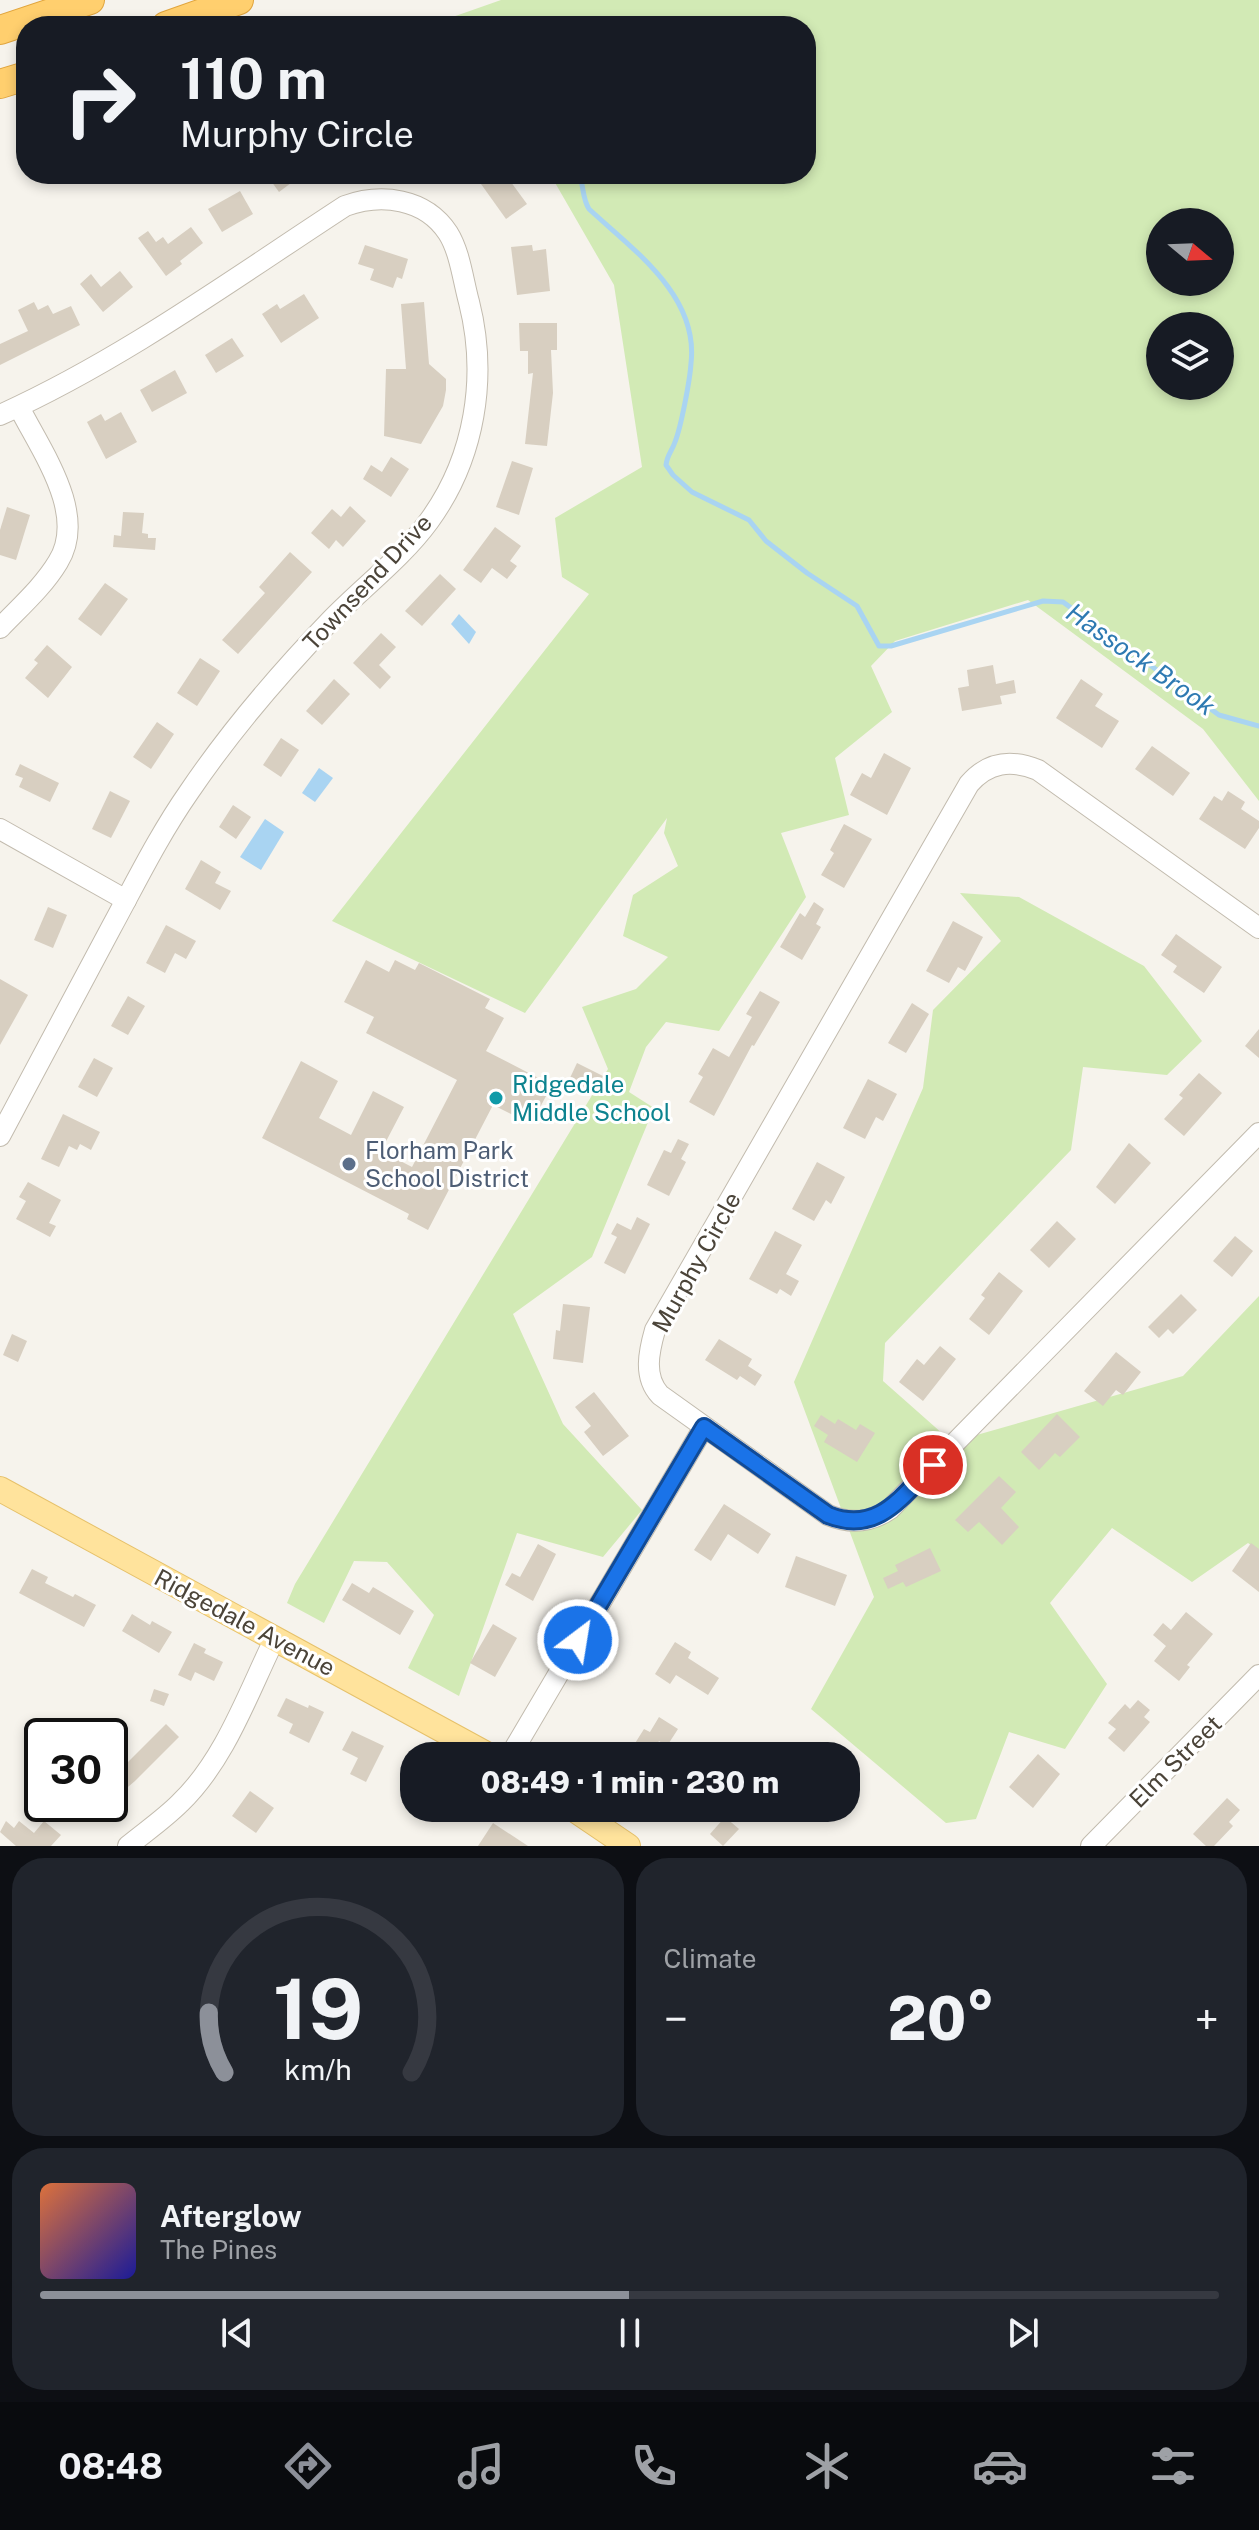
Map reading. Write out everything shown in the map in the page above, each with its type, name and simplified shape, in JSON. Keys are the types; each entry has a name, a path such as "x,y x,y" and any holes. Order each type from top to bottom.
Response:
{"highway":[{"path":"42,16 90,0"},
{"path":"194,16 239,0"}],"main road":[{"name":"Ridgedale Avenue","path":"0,1489 464,1742"},
{"path":"593,1822 628,1846"}],"street":[{"name":"Townsend Drive","path":"0,1136 176,810 234,730 312,640 416,536 442,500 468,442 478,386 474,323 455,249 442,226 414,205 397,200 362,200 345,206 111,357 59,388 9,411"},
{"path":"0,628 58,564 70,531 65,500 9,411"},
{"name":"Murphy Circle","path":"1259,928 1038,770 1025,764 1000,764 976,776 655,1330 649,1361 652,1385 660,1395 828,1515 856,1522 883,1514 1259,1133"},
{"path":"0,829 126,900"},
{"path":"518,1742 704,1427"},
{"path":"128,1846 181,1803 202,1778 218,1755 275,1638"},
{"name":"Elm Street","path":"1091,1846 1259,1675"}],"green space":[{"path":"501,0 1259,0 1259,801 1203,729 1028,600 895,641 871,666 892,712 835,758 849,815 781,833 806,897 719,1031 666,1022 646,1047 629,1092 654,1108 592,1257 513,1314 563,1424 642,1510 603,1557 517,1533 459,1696 408,1668 434,1615 387,1562 354,1561 324,1623 287,1603 295,1584 608,1069 582,1007 636,989 668,957 623,936 633,895 678,866 664,833 667,818 525,1013 332,921 589,594 562,577 555,518 642,467 614,285 556,184 816,184 816,16 455,16"},
{"path":"960,893 1019,897 1144,966 1202,1041 1167,1075 1083,1067 1071,1150 885,1343 883,1381 952,1442 1183,1376 1259,1296 1259,1551 1248,1543 1192,1582 1112,1528 1050,1603 1107,1684 1065,1749 1009,1732 976,1819 946,1823 860,1750 860,1742 850,1742 811,1709 874,1597 794,1382 923,1088 933,1010 1001,941"}],"water":[{"path":"459,614 476,632 469,644 451,624"},
{"path":"319,768 333,778 315,802 302,793"},
{"path":"265,819 284,832 261,870 240,857"}],"building":[{"path":"273,184 290,184 279,192"},
{"path":"481,184 512,184 527,204 506,219"},
{"path":"240,191 253,214 222,232 208,209"},
{"path":"191,227 203,243 166,276 138,238 148,231 156,242 163,237 168,244"},
{"path":"365,245 408,259 402,279 397,277 393,288 370,280 374,269 358,264"},
{"path":"532,245 533,251 546,249 550,291 517,295 511,247"},
{"path":"120,271 133,287 103,312 80,284 91,274 101,287"},
{"path":"304,294 319,318 281,343 262,314 277,304 280,309"},
{"path":"34,302 38,310 48,305 53,314 71,306 80,325 0,365 0,344 28,331 18,310"},
{"path":"424,302 429,364 446,379 446,390 443,406 421,444 384,436 386,369 406,369 401,304"},
{"path":"519,323 557,323 557,350 551,350 553,393 547,446 525,444 533,373 528,374 528,351 520,351"},
{"path":"232,338 244,356 216,373 205,355"},
{"path":"175,370 187,393 152,412 140,390"},
{"path":"121,412 137,442 106,459 87,422 101,414 105,421"},
{"path":"391,457 409,469 391,497 363,479 371,465 382,472"},
{"path":"512,461 533,468 519,515 496,507"},
{"path":"350,506 366,521 343,547 336,540 329,549 311,533 332,509 341,517"},
{"path":"7,507 30,515 16,560 0,555 0,530"},
{"path":"123,512 144,513 142,533 148,534 148,538 156,538 155,550 113,547 114,535 121,536"},
{"path":"495,527 521,546 510,561 517,566 507,579 492,568 481,583 463,570"},
{"path":"290,552 312,572 238,654 222,640 265,593 259,587"},
{"path":"440,574 456,589 422,626 405,611"},
{"path":"105,583 128,599 101,636 78,619"},
{"path":"381,633 396,647 379,665 391,677 380,689 353,663"},
{"path":"47,645 72,667 48,698 25,678 38,663 34,660"},
{"path":"200,658 220,671 197,706 177,693"},
{"path":"993,665 996,684 1014,680 1016,693 1000,696 1002,704 962,711 958,688 969,686 967,670"},
{"path":"334,679 350,694 322,725 306,711"},
{"path":"1081,679 1103,694 1095,706 1119,721 1102,748 1056,718"},
{"path":"157,722 174,734 151,769 133,757"},
{"path":"281,738 299,750 281,777 263,765"},
{"path":"1152,746 1190,773 1173,796 1135,769"},
{"path":"884,753 911,768 887,815 850,795 862,773 871,778"},
{"path":"20,764 59,783 50,802 19,787 23,778 15,775"},
{"path":"110,791 130,801 111,838 92,829"},
{"path":"1228,791 1245,802 1241,809 1259,821 1259,828 1245,849 1199,819 1214,796 1222,801"},
{"path":"233,805 251,817 236,839 219,827"},
{"path":"844,824 872,839 844,888 821,875 834,853 830,850"},
{"path":"201,860 221,872 215,883 231,891 220,910 185,889"},
{"path":"814,902 824,909 816,924 821,927 802,960 780,947 800,913 805,917"},
{"path":"48,907 67,915 53,948 34,940"},
{"path":"953,921 983,937 965,971 958,967 949,983 926,971"},
{"path":"166,925 196,941 186,959 175,953 165,973 146,963"},
{"path":"1176,934 1222,967 1204,993 1173,972 1177,966 1161,955"},
{"name":"Ridgedale Middle School","path":"366,960 389,972 395,960 415,970 419,963 490,999 485,1008 504,1018 486,1051 552,1085 531,1124 493,1105 428,1230 407,1219 409,1214 262,1138 301,1061 338,1081 319,1118 351,1135 373,1091 404,1107 381,1151 412,1167 457,1080 366,1033 374,1017 344,1002"},
{"path":"0,979 28,995 0,1045"},
{"path":"760,991 780,1002 752,1045 714,1116 689,1102 703,1077 698,1074 713,1048 729,1057 752,1017 746,1014"},
{"path":"128,996 145,1006 128,1035 111,1026"},
{"path":"912,1003 929,1014 906,1053 888,1043"},
{"path":"1259,1029 1259,1058 1245,1046"},
{"path":"94,1058 113,1068 97,1097 78,1087"},
{"path":"577,1063 603,1076 595,1092 569,1080"},
{"path":"1199,1073 1222,1093 1184,1136 1164,1119 1183,1098 1179,1095"},
{"path":"868,1079 897,1094 883,1121 876,1117 865,1139 843,1128"},
{"path":"63,1114 100,1132 91,1150 80,1144 77,1150 69,1146 59,1167 41,1159"},
{"path":"678,1139 689,1144 681,1159 686,1162 669,1196 647,1185 664,1150 671,1153"},
{"path":"1129,1143 1151,1163 1115,1204 1096,1187"},
{"path":"817,1162 845,1177 831,1204 826,1200 814,1221 792,1209"},
{"path":"28,1182 61,1200 49,1223 56,1226 50,1237 16,1219 26,1201 19,1197"},
{"path":"637,1217 650,1224 625,1274 604,1263 617,1237 611,1234 617,1223 631,1230"},
{"path":"1057,1221 1076,1239 1049,1268 1030,1250"},
{"path":"775,1231 802,1245 786,1274 799,1281 791,1296 780,1289 777,1294 749,1279"},
{"path":"1235,1236 1253,1251 1232,1277 1213,1261"},
{"path":"999,1272 1023,1291 989,1335 969,1319 985,1298 981,1295"},
{"path":"1181,1294 1197,1310 1173,1334 1168,1329 1159,1338 1148,1327"},
{"path":"563,1304 590,1307 583,1363 553,1359"},
{"path":"12,1334 27,1341 18,1362 3,1355"},
{"path":"719,1339 752,1359 748,1366 762,1375 755,1386 740,1376 737,1380 705,1360"},
{"path":"940,1346 956,1359 923,1401 899,1382 917,1359 924,1365"},
{"path":"1116,1352 1141,1372 1123,1395 1116,1390 1103,1406 1084,1391"},
{"path":"594,1392 629,1436 603,1456 584,1432 591,1426 575,1407"},
{"path":"1057,1414 1080,1437 1060,1457 1055,1453 1039,1470 1021,1452"},
{"path":"821,1415 835,1424 838,1419 856,1430 860,1424 875,1433 857,1462 824,1442 828,1435 814,1426"},
{"path":"999,1476 1016,1492 1001,1508 1019,1527 1002,1545 979,1522 968,1532 955,1520"},
{"path":"724,1504 771,1534 758,1554 728,1534 711,1561 694,1550"},
{"path":"1251,1543 1259,1549 1259,1592 1232,1571"},
{"path":"538,1544 556,1554 533,1601 505,1585 512,1573 520,1577"},
{"path":"930,1548 941,1571 906,1587 903,1582 888,1589 883,1578 898,1571 895,1565"},
{"path":"796,1556 847,1575 835,1606 785,1587"},
{"path":"32,1569 48,1577 45,1583 96,1605 84,1627 19,1593"},
{"path":"352,1583 369,1593 373,1587 414,1611 400,1635 342,1600"},
{"path":"1186,1612 1213,1634 1187,1665 1190,1667 1179,1681 1154,1661 1166,1646 1153,1635 1163,1623 1171,1630"},
{"path":"132,1614 150,1625 152,1621 172,1632 159,1653 122,1631"},
{"path":"493,1624 517,1638 495,1677 470,1663"},
{"path":"675,1642 691,1652 688,1658 719,1678 708,1695 676,1675 670,1684 655,1674"},
{"path":"194,1643 206,1649 204,1653 223,1662 214,1681 195,1672 191,1681 178,1675"},
{"path":"154,1689 169,1694 164,1706 150,1701"},
{"path":"286,1698 324,1712 309,1743 289,1733 293,1724 277,1716"},
{"path":"1138,1700 1150,1710 1144,1717 1150,1722 1124,1752 1108,1738 1116,1729 1108,1723 1125,1704 1130,1709"},
{"path":"659,1717 678,1729 670,1742 636,1742 644,1729 650,1732"},
{"path":"166,1724 179,1737 128,1787 128,1762"},
{"path":"352,1731 384,1746 366,1782 350,1774 358,1758 342,1750"},
{"path":"1038,1754 1060,1774 1033,1808 1009,1787"},
{"path":"250,1791 274,1808 256,1833 232,1816"},
{"path":"1227,1798 1240,1810 1229,1822 1233,1826 1214,1846 1206,1846 1193,1834"},
{"path":"6,1821 14,1828 19,1821 34,1833 45,1822 61,1835 51,1846 16,1846 0,1832"},
{"path":"721,1822 731,1822 739,1829 723,1846 710,1834"},
{"path":"493,1823 528,1846 478,1846"}],"waterway":[{"name":"Hassock Brook","path":"581,184 589,209 642,257 674,295 691,338 685,403 666,465 692,492 749,520 766,541 857,606 879,646 891,646 1043,601 1063,602 1219,715 1259,726"}],"place":[{"name":"Ridgedale Middle School","path":"496,1098"},
{"name":"Florham Park School District","path":"349,1164"}],"route":[{"path":"578,1640 704,1427 828,1515 841,1520 856,1522 883,1514 933,1465"}]}
